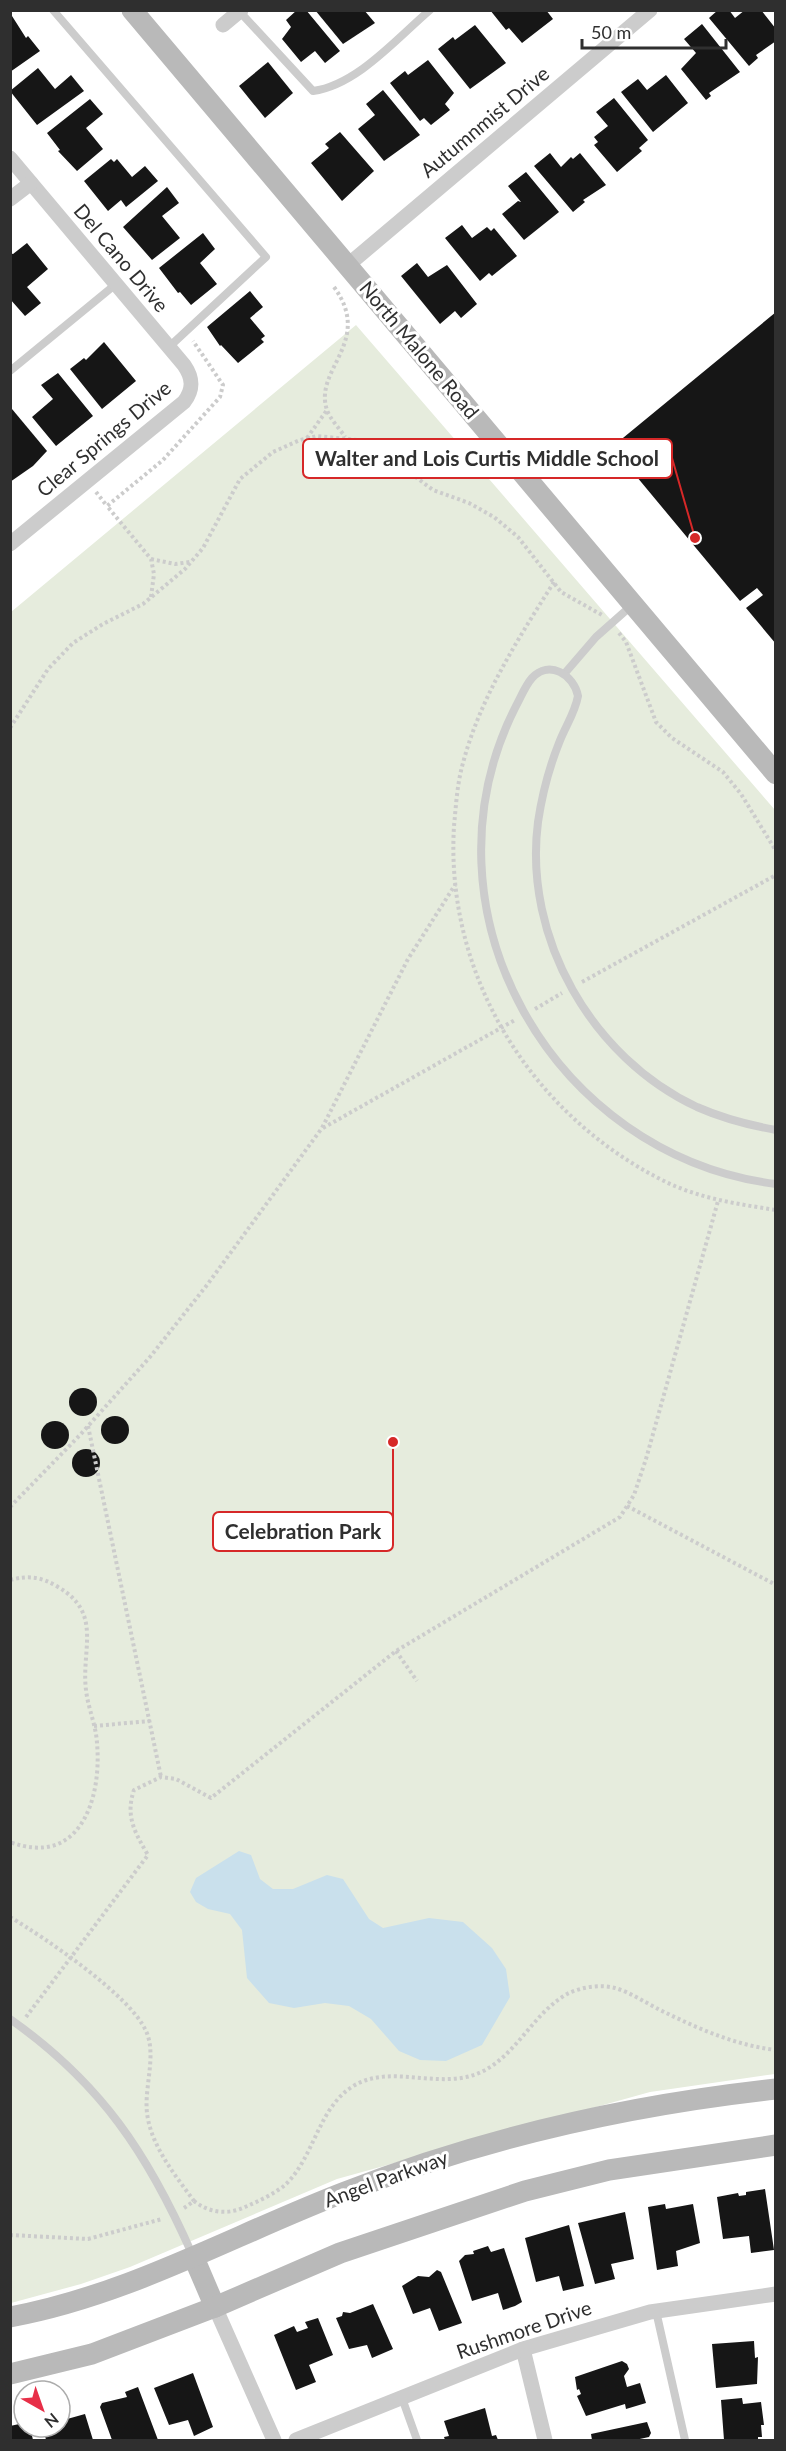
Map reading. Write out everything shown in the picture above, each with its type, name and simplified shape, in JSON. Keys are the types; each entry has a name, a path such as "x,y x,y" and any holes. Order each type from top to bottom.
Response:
{"main road":[{"name":"North Malone Road","path":"132,10 776,774"},
{"name":"Angel Parkway","path":"10,2317 78,2301 194,2258 344,2192 444,2158 565,2124 692,2098 776,2089"},
{"path":"10,2374 92,2354 215,2307 340,2253 525,2191 609,2170 776,2145"},
{"path":"194,2258 215,2307"}],"street":[{"name":"Autumnmist Drive","path":"348,265 650,10"},
{"path":"223,25 240,11"},
{"name":"Del Cano Drive","path":"10,158 189,372 192,387"},
{"path":"10,199 31,183"},
{"name":"Clear Springs Drive","path":"10,544 184,402 192,387"},
{"name":"Rushmore Drive","path":"297,2440 523,2349 656,2311 776,2294"},
{"path":"215,2307 274,2440"},
{"path":"523,2349 545,2440"}],"lane":[{"path":"53,10 266,257 169,347"},
{"path":"240,11 313,91 331,88 364,66 430,10"},
{"path":"10,371 116,284"},
{"path":"565,674 611,623 633,604"},
{"path":"776,1131 722,1117 696,1106 647,1076 606,1037 572,988 550,938 538,882 537,853 539,815 550,768 578,696 576,687 565,674 556,670 539,673 526,687 501,743 486,804 483,845 485,897 499,957 524,1015 559,1066 587,1095 625,1126 650,1142 704,1167 732,1176 776,1184"},
{"path":"10,2019 60,2058 113,2113 129,2134 174,2214 194,2258"},
{"path":"656,2311 685,2440"},
{"path":"402,2398 417,2440"}],"path":[{"path":"307,438 327,410 328,378 346,342 345,303 334,287"},
{"path":"151,598 154,574 151,559 107,506 163,460 220,398 223,385 191,339"},
{"path":"327,410 345,438"},
{"path":"10,728 48,669 73,643 151,598 191,562 203,548 240,479 273,452 307,438 345,438 357,440 381,451 433,490 469,503 494,517 518,537 549,573 561,592 594,608 611,623 626,642 656,722 672,738 723,772 741,794 776,851"},
{"path":"151,559 175,564 191,562"},
{"path":"322,1128 776,875"},
{"path":"10,1507 150,1357 207,1285 322,1128 408,959 455,884"},
{"path":"20,2025 148,1855 129,1818 134,1790 161,1777 176,1779 211,1798 396,1651 620,1517 634,1495 646,1459 718,1201"},
{"path":"88,1426 161,1777"},
{"path":"627,1506 776,1585"},
{"path":"10,1580 24,1576 44,1579 69,1593 83,1612 88,1632 85,1688 97,1742 97,1785 88,1811 73,1836 46,1849 22,1847 10,1842"},
{"path":"396,1651 417,1681"},
{"path":"94,1726 150,1721"},
{"path":"10,1917 71,1958 134,2014 146,2031 149,2041 147,2113 157,2145 194,2201 210,2211 239,2210 261,2200 285,2184 300,2165 334,2103 352,2087 371,2077 446,2081 480,2073 511,2050 537,2019 567,1994 594,1986 616,1988 725,2039 776,2050"},
{"path":"10,2235 88,2239 134,2229 174,2214 194,2201"}],"green space":[{"path":"356,325 775,810 775,2074 650,2092 337,2179 130,2267 81,2284 11,2303 11,612"}],"water":[{"path":"239,1851 251,1855 260,1879 273,1889 293,1889 327,1875 343,1879 369,1919 383,1928 429,1918 463,1922 492,1948 506,1969 510,1997 482,2045 446,2061 420,2060 399,2051 371,2019 349,2006 325,2003 294,2008 269,2003 247,1978 242,1930 230,1914 208,1909 196,1902 190,1892 196,1878"}],"building":[{"path":"297,10 306,10 340,51 325,63 315,51 301,62 282,39 291,27 286,20"},
{"path":"315,10 364,10 375,23 343,44"},
{"path":"490,10 546,10 553,19 522,43 509,28 506,30"},
{"path":"718,10 729,10 735,18 745,10 761,10 776,29 776,41 756,55 758,58 749,66 709,18"},
{"path":"12,16 26,38 28,36 40,51 10,72"},
{"path":"702,24 740,72 709,93 711,96 706,100 681,69 696,53 684,39"},
{"path":"475,25 506,63 470,89 438,49 453,37 455,40"},
{"path":"428,60 454,93 445,104 450,110 431,125 424,118 420,121 390,83 405,71 408,75"},
{"path":"268,62 293,93 265,118 239,86"},
{"path":"38,68 55,89 71,75 84,91 37,125 10,91"},
{"path":"666,75 688,103 653,132 621,92 638,79 647,90"},
{"path":"383,90 420,135 384,161 358,129 375,115 366,104"},
{"path":"614,98 648,140 639,148 642,151 617,172 594,145 598,142 594,137 608,126 596,112"},
{"path":"90,99 103,114 86,128 103,149 77,171 58,151 60,150 47,133"},
{"path":"340,132 374,171 342,201 311,163 329,148 325,144"},
{"path":"550,153 561,167 571,157 573,159 580,153 606,185 583,200 585,202 573,212 534,166"},
{"path":"111,159 114,162 117,159 132,177 145,166 158,181 126,207 121,200 108,211 84,181"},
{"path":"526,172 559,212 524,240 502,214 518,201 521,202 508,186"},
{"path":"167,187 179,203 162,216 180,238 152,260 123,227"},
{"path":"462,225 472,238 487,227 491,231 494,228 517,256 492,276 489,273 480,281 445,238"},
{"path":"203,233 215,249 200,263 217,284 191,305 180,292 178,293 159,268"},
{"path":"27,243 48,269 27,287 41,303 25,316 10,299 10,253 13,254"},
{"path":"417,263 428,277 447,265 477,304 461,318 455,311 440,324 401,276"},
{"path":"250,291 263,307 250,318 265,336 261,339 264,342 238,363 220,346 207,327"},
{"path":"776,312 776,644 746,608 763,595 757,588 740,601 612,447"},
{"path":"104,342 136,381 102,409 70,369 84,358 86,360"},
{"path":"58,373 93,416 56,446 32,417 53,399 41,385"},
{"path":"12,409 47,451 33,466 10,482"},
{"path":"83,1388 93,1392 97,1402 93,1412 83,1416 73,1412 69,1402 73,1392"},
{"path":"115,1416 125,1420 129,1430 125,1440 115,1444 105,1440 101,1430 105,1420"},
{"path":"55,1421 65,1425 69,1435 65,1445 55,1449 45,1445 41,1435 45,1425"},
{"path":"86,1449 96,1453 100,1463 96,1473 86,1477 76,1473 72,1463 76,1453"},
{"path":"765,2189 774,2250 751,2253 749,2236 723,2239 717,2197 738,2193 739,2196 746,2195 746,2192"},
{"path":"665,2204 666,2209 693,2204 700,2243 676,2251 678,2266 657,2270 648,2207"},
{"path":"625,2212 634,2259 611,2264 615,2279 595,2284 578,2223"},
{"path":"569,2225 584,2286 563,2291 559,2276 536,2282 525,2238"},
{"path":"488,2246 491,2252 504,2248 522,2302 515,2306 503,2310 498,2293 472,2301 459,2261 465,2255 474,2254 473,2251"},
{"path":"437,2270 441,2272 462,2323 439,2331 430,2308 413,2314 402,2286 418,2276 429,2277"},
{"path":"373,2304 393,2349 372,2358 367,2345 349,2349 336,2318 342,2316 343,2312 350,2313"},
{"path":"318,2318 333,2355 309,2365 316,2382 296,2390 274,2335 294,2326 297,2332 308,2328 305,2322"},
{"path":"754,2341 755,2358 758,2357 757,2384 716,2388 712,2344"},
{"path":"622,2361 629,2369 624,2376 627,2387 640,2383 646,2403 626,2409 625,2404 586,2416 577,2396 581,2394 579,2389 577,2390 575,2377"},
{"path":"193,2373 213,2427 194,2436 188,2420 169,2425 154,2388"},
{"path":"138,2387 158,2440 112,2440 100,2407 102,2403 127,2397 125,2392"},
{"path":"742,2398 743,2404 761,2402 764,2425 761,2425 762,2437 758,2437 758,2440 724,2440 721,2400"},
{"path":"485,2408 492,2436 496,2435 498,2440 445,2440 444,2437 449,2436 444,2421"},
{"path":"85,2414 93,2440 46,2440 72,2439 72,2418"},
{"path":"647,2422 651,2433 649,2437 635,2440 592,2440 591,2434"},
{"path":"10,2426 12,2426 12,2439 33,2440 10,2440"}],"place":[{"name":"Walter and Lois Curtis Middle School","path":"695,538"},
{"name":"Celebration Park","path":"393,1442"}]}
